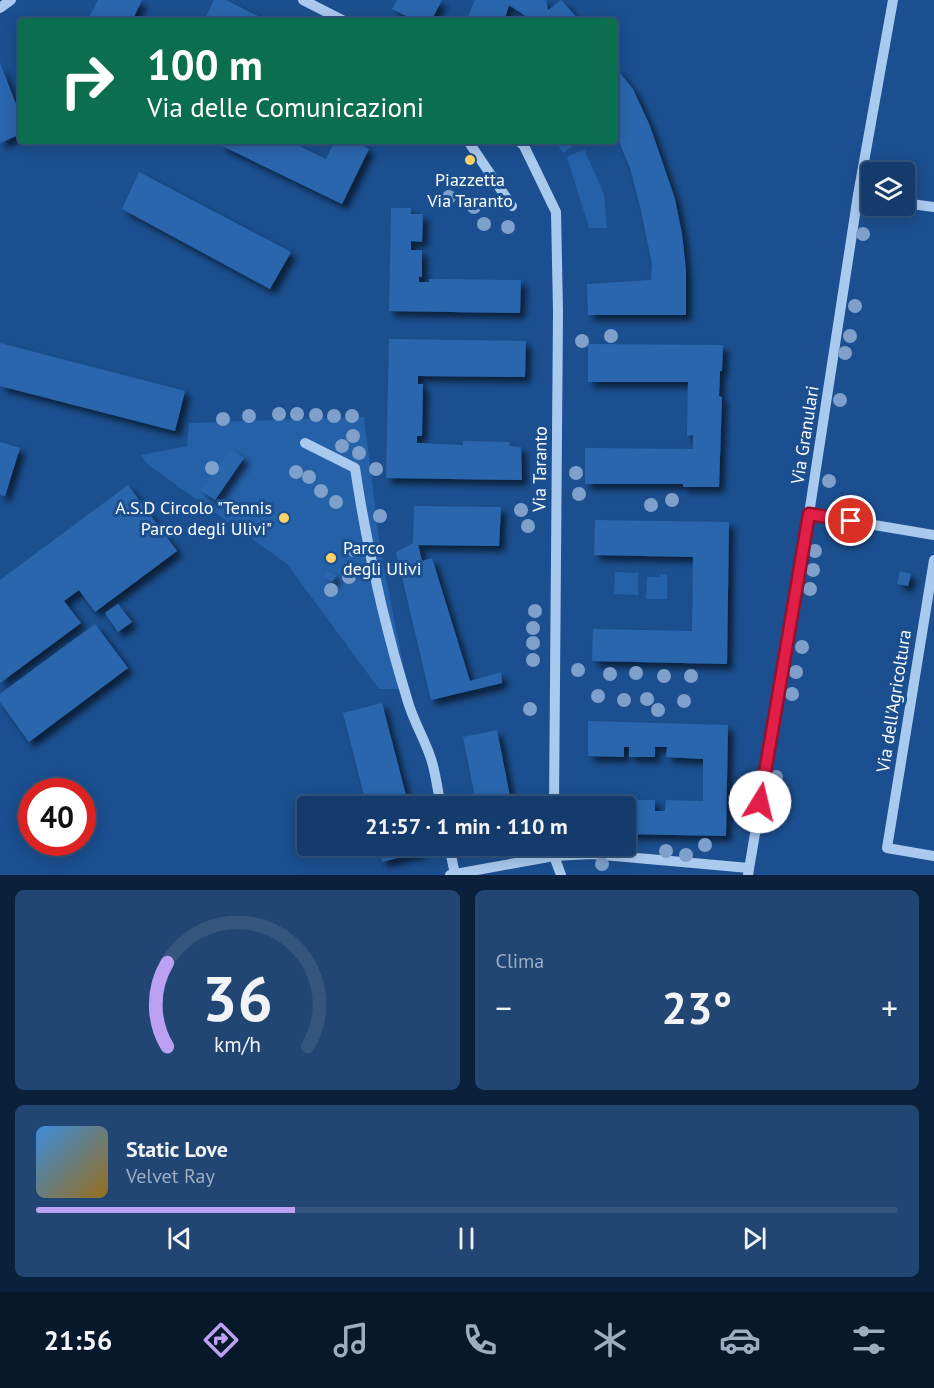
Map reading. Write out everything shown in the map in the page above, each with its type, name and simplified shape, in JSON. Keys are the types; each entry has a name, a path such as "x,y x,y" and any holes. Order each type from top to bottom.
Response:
{"street":[{"path":"0,8 11,0"},
{"path":"303,0 338,18"},
{"name":"Via Granulari","path":"748,872 809,514 858,195 893,0"},
{"path":"470,144 512,206"},
{"name":"Via Taranto","path":"522,144 556,212 558,323 554,796"},
{"path":"915,204 934,207"},
{"path":"305,443 355,468 368,548 385,621 413,721 424,740 432,762 439,796"},
{"path":"809,514 934,534"},
{"name":"Via dell'Agricoltura","path":"934,560 887,848 934,856"},
{"path":"450,856 452,874 532,856"},
{"path":"555,856 561,875"},
{"path":"609,856 748,872"}],"shaded area":[{"path":"557,144 577,144 563,153"},
{"path":"584,149 604,194 607,228 589,228 567,157"},
{"name":"Parco degli Ulivi","path":"364,417 381,553 408,689 379,689 287,564 147,464 141,455 187,446 189,423"},
{"path":"615,572 638,573 638,595 614,594"},
{"path":"660,574 667,574 667,599 646,599 647,577 660,577"}],"building":[{"path":"98,0 142,0 133,18 89,18"},
{"path":"214,0 226,0 260,17 260,18 205,18"},
{"path":"397,0 442,0 433,18 410,18 392,9"},
{"path":"475,0 546,0 548,10 561,0 577,18 528,18 509,5 505,18 467,18"},
{"path":"0,63 18,109 18,135 0,143"},
{"path":"618,71 633,89 650,126 675,199 686,270 686,315 588,315 587,284 651,280 652,264 630,168 618,139"},
{"path":"295,144 326,159 334,144 359,144 369,149 342,204 220,145"},
{"path":"139,172 291,252 270,289 122,209"},
{"path":"391,208 411,208 411,214 423,214 422,242 411,241 411,250 422,250 422,277 419,277 419,282 429,282 429,279 521,280 520,313 389,311"},
{"path":"389,339 526,341 525,377 418,376 418,384 423,384 422,436 417,436 417,443 463,445 463,441 509,442 510,446 521,447 522,480 386,478"},
{"path":"0,343 185,391 175,431 0,386"},
{"path":"588,344 723,345 719,396 722,397 719,487 683,487 683,484 585,484 585,448 693,449 693,435 687,436 688,382 588,382"},
{"path":"0,442 20,448 5,496 0,495"},
{"path":"231,449 244,458 215,500 201,490"},
{"path":"128,485 177,551 95,612 79,590 64,601 81,623 0,683 0,580"},
{"path":"414,506 501,507 499,546 418,545 422,561 432,558 470,681 501,672 502,683 431,700 396,552 413,543"},
{"path":"595,520 729,522 727,664 592,661 593,629 692,631 693,557 594,555"},
{"path":"327,571 336,576 332,582 324,577"},
{"path":"900,571 911,574 908,586 897,584"},
{"path":"118,604 132,622 118,632 105,613"},
{"path":"95,624 128,668 29,742 0,702 0,694"},
{"path":"382,703 406,796 364,796 343,713"},
{"path":"588,721 728,725 726,836 636,834 636,800 655,800 655,811 665,811 666,800 703,801 703,759 666,757 667,747 655,747 655,757 629,757 629,747 624,747 624,757 588,756"},
{"path":"497,730 510,796 475,796 463,737"},
{"path":"380,856 405,856 382,862"}],"place":[{"name":"Piazzetta Via Taranto","path":"470,160"},
{"name":"A.S.D Circolo \"Tennis Parco degli Ulivi\"","path":"284,518"},
{"name":"Parco degli Ulivi","path":"331,558"}],"route":[{"path":"760,802 809,514 851,521"}]}
